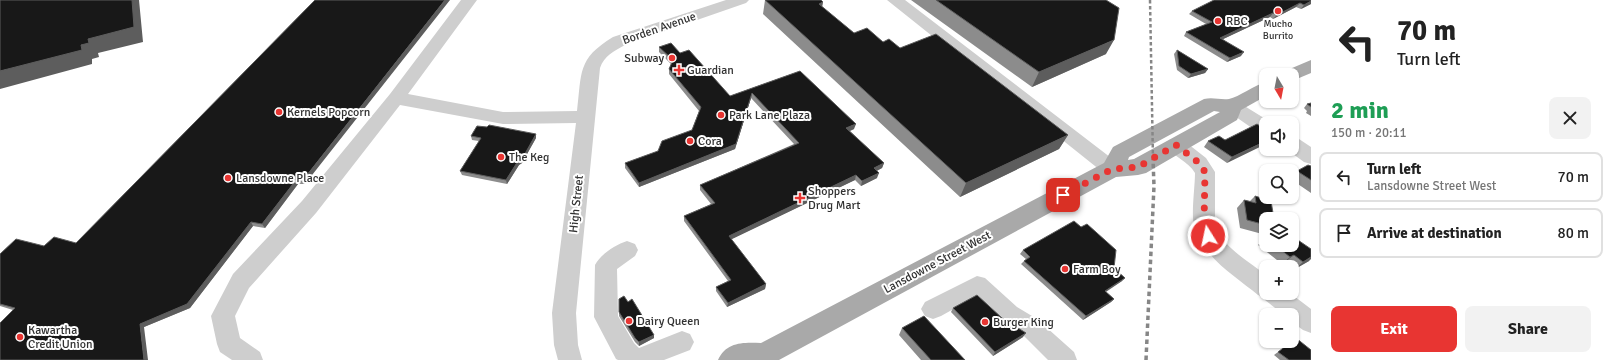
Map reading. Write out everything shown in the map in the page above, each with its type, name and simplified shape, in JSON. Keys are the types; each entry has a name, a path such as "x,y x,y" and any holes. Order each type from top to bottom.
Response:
{"main road":[{"path":"1299,72 1311,66"},
{"name":"Lansdowne Street West","path":"731,360 742,354 762,358 1112,169 1138,167 1230,114 1232,106 1259,92"},
{"path":"1112,169 1120,152 1211,104 1232,106"}],"street":[{"path":"251,360 229,344 223,316 241,281 309,207 396,98 469,0"},
{"path":"895,0 1112,169"},
{"name":"Borden Avenue","path":"601,52 619,41 735,1"},
{"name":"High Street","path":"570,360 566,345 564,313 591,68 594,58 601,52"},
{"path":"396,98 503,118 585,117"},
{"path":"1232,106 1259,123"},
{"path":"1176,145 1199,163 1205,172 1204,224 1208,236 1225,256 1259,283"},
{"path":"1299,149 1311,157"},
{"path":"628,250 606,265 606,318 625,351 636,360 682,342"},
{"path":"933,309 977,285 1009,314 1029,326 1065,360"},
{"path":"1282,300 1311,323"}],"building":[{"path":"0,0 132,0 134,27 88,39 89,43 81,45 82,50 0,71"},
{"name":"Lansdowne Place","path":"315,0 445,0 303,180 296,180 262,224 251,222 187,304 140,324 144,360 0,360 0,323 15,308 0,304 0,254 16,239 44,246 54,237 76,243"},
{"path":"765,0 821,0 823,2 819,4 854,33 867,28 883,42 889,39 900,48 936,34 1068,135 966,183"},
{"path":"936,0 1106,0 1119,8 1114,40 1039,72"},
{"path":"1214,0 1311,1 1304,5 1300,3 1277,15 1273,13 1220,38 1244,52 1230,58 1186,32 1212,22 1192,11"},
{"path":"671,43 680,53 689,50 730,96 800,71 856,124 846,128 884,163 874,168 879,173 862,181 856,175 729,236 766,284 728,303 716,287 731,280 684,216 715,203 700,185 799,143 752,93 736,144 639,183 625,163 658,151 662,141 692,130 701,107 669,69 673,60 659,47"},
{"path":"1177,50 1208,69 1191,74 1179,66"},
{"path":"1257,124 1259,125 1259,144 1232,157 1208,141 1219,136 1225,140"},
{"name":"The Keg","path":"489,125 536,134 522,159 518,161 506,180 460,171 481,138 471,136 477,126 487,127"},
{"path":"1308,165 1311,166 1311,180 1299,172 1299,170"},
{"path":"1255,196 1259,197 1259,204 1272,204 1273,212 1259,212 1259,223 1247,220 1244,200 1256,203"},
{"name":"Farm Boy","path":"1074,221 1081,227 1087,224 1116,250 1114,268 1125,278 1105,291 1114,299 1086,316 1024,261 1030,257 1023,250"},
{"path":"1299,241 1311,249 1311,257 1303,262 1294,255 1290,257 1284,252 1299,252"},
{"name":"Burger King","path":"977,295 1002,318 1026,333 995,352 953,308"},
{"path":"624,296 628,302 632,299 654,335 639,342 635,338 619,312 619,299"},
{"path":"924,316 965,360 931,360 902,328"},
{"path":"1299,340 1311,350 1311,360 1289,360 1278,352 1283,348 1299,348"}],"railway":[{"path":"1150,0 1153,160"},
{"path":"1146,360 1154,186 1153,159"}],"place":[{"name":"Mucho Burrito","path":"1278,11"},
{"name":"RBC","path":"1218,21"},
{"name":"Subway","path":"672,58"},
{"name":"Guardian","path":"679,70"},
{"name":"Kernels Popcorn","path":"279,112"},
{"name":"Park Lane Plaza","path":"721,115"},
{"name":"Cora","path":"690,141"},
{"name":"The Keg","path":"501,157"},
{"name":"Lansdowne Place","path":"228,178"},
{"name":"Shoppers Drug Mart","path":"800,198"},
{"name":"Farm Boy","path":"1065,269"},
{"name":"Dairy Queen","path":"629,321"},
{"name":"Burger King","path":"985,322"},
{"name":"Kawartha Credit Union","path":"20,337"}],"route":[{"path":"1063,195 1112,169 1138,167 1176,145 1199,163 1205,172 1206,183 1204,224 1208,236"}]}
